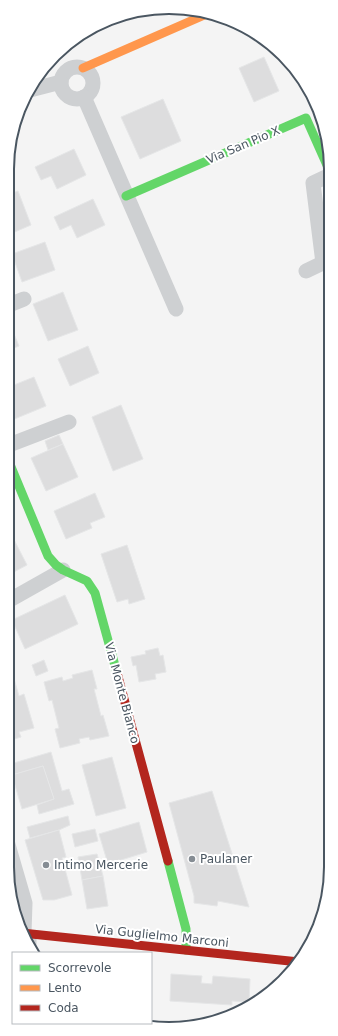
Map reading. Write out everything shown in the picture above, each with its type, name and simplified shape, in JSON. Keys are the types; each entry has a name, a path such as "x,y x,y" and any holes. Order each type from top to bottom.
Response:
{"street":[{"path":"83,68 199,17"},
{"path":"78,66 83,68 91,74 93,84 92,90 84,97 73,98 68,96 64,92 61,82 65,73 69,69 78,66"},
{"path":"37,88 61,82"},
{"path":"84,97 176,309"},
{"name":"Via San Pio X","path":"126,196 306,118 324,158"},
{"path":"324,178 313,183 324,250"},
{"path":"306,271 324,263"},
{"path":"14,303 24,299"},
{"path":"14,443 69,422"},
{"name":"Via Monte Bianco","path":"14,474 48,556 63,570 87,581 95,593 186,929 186,950"},
{"path":"14,598 63,570"},
{"path":"14,877 25,903 26,925"},
{"name":"Via Guglielmo Marconi","path":"29,933 292,961"}],"building":[{"path":"264,57 279,91 254,102 239,68"},
{"path":"163,99 181,141 140,159 121,117"},
{"path":"74,149 86,175 57,189 51,176 41,180 35,167"},
{"path":"18,191 31,225 14,232 14,192"},
{"path":"93,199 105,225 77,238 71,225 60,230 54,217"},
{"path":"45,242 55,270 22,282 14,260 14,253"},
{"path":"63,292 78,330 48,341 33,304"},
{"path":"14,334 19,346 14,348"},
{"path":"88,346 99,373 70,386 58,359"},
{"path":"34,377 46,406 14,419 14,385"},
{"path":"121,405 143,459 113,471 92,417"},
{"path":"59,435 63,444 48,450 45,441"},
{"path":"63,444 78,477 46,491 31,458"},
{"path":"95,493 105,517 90,523 92,528 66,539 54,511"},
{"path":"14,540 27,565 14,572"},
{"path":"127,545 145,599 129,604 128,599 117,602 101,554"},
{"path":"65,595 78,624 25,649 14,624 14,619"},
{"path":"158,648 160,656 163,655 166,672 155,674 156,679 139,682 136,665 133,666 131,657 146,654 145,651"},
{"path":"44,660 48,671 36,676 32,665"},
{"path":"92,670 97,689 94,689 101,716 103,715 109,736 90,740 89,737 79,739 80,743 60,748 55,729 59,728 52,700 49,701 44,682 62,677 63,681 73,678 72,675"},
{"path":"14,679 19,696 24,694 34,728 19,732 21,737 14,739"},
{"path":"51,752 62,791 69,789 74,804 39,814 37,805 54,799 43,766 14,774 14,763"},
{"path":"112,757 126,808 96,816 82,765"},
{"path":"43,766 54,799 22,809 14,782 14,774"},
{"path":"212,791 249,907 218,901 217,906 194,903 194,896 169,803"},
{"path":"68,816 70,825 59,830 30,838 27,827"},
{"path":"139,822 147,852 108,864 99,834"},
{"path":"95,829 98,841 75,847 72,834"},
{"path":"59,830 66,857 62,858 72,895 54,900 43,900 25,840"},
{"path":"97,854 103,876 82,880 78,857"},
{"path":"103,876 108,906 87,909 82,880"},
{"path":"171,974 202,976 201,983 212,984 213,976 250,979 249,999 245,1002 232,1001 232,1005 170,1001"}],"traffic: fast":[{"path":"126,196 306,118 324,158"},
{"path":"14,474 48,556 63,570 87,581 95,593 117,673"},
{"path":"168,861 186,929 186,950"}],"traffic: slow":[{"path":"83,68 200,17"}],"traffic: jam":[{"path":"117,673 168,861"},
{"path":"29,934 292,961"}],"place":[{"name":"Paulaner","path":"192,859"},
{"name":"Intimo Mercerie","path":"46,865"}]}
